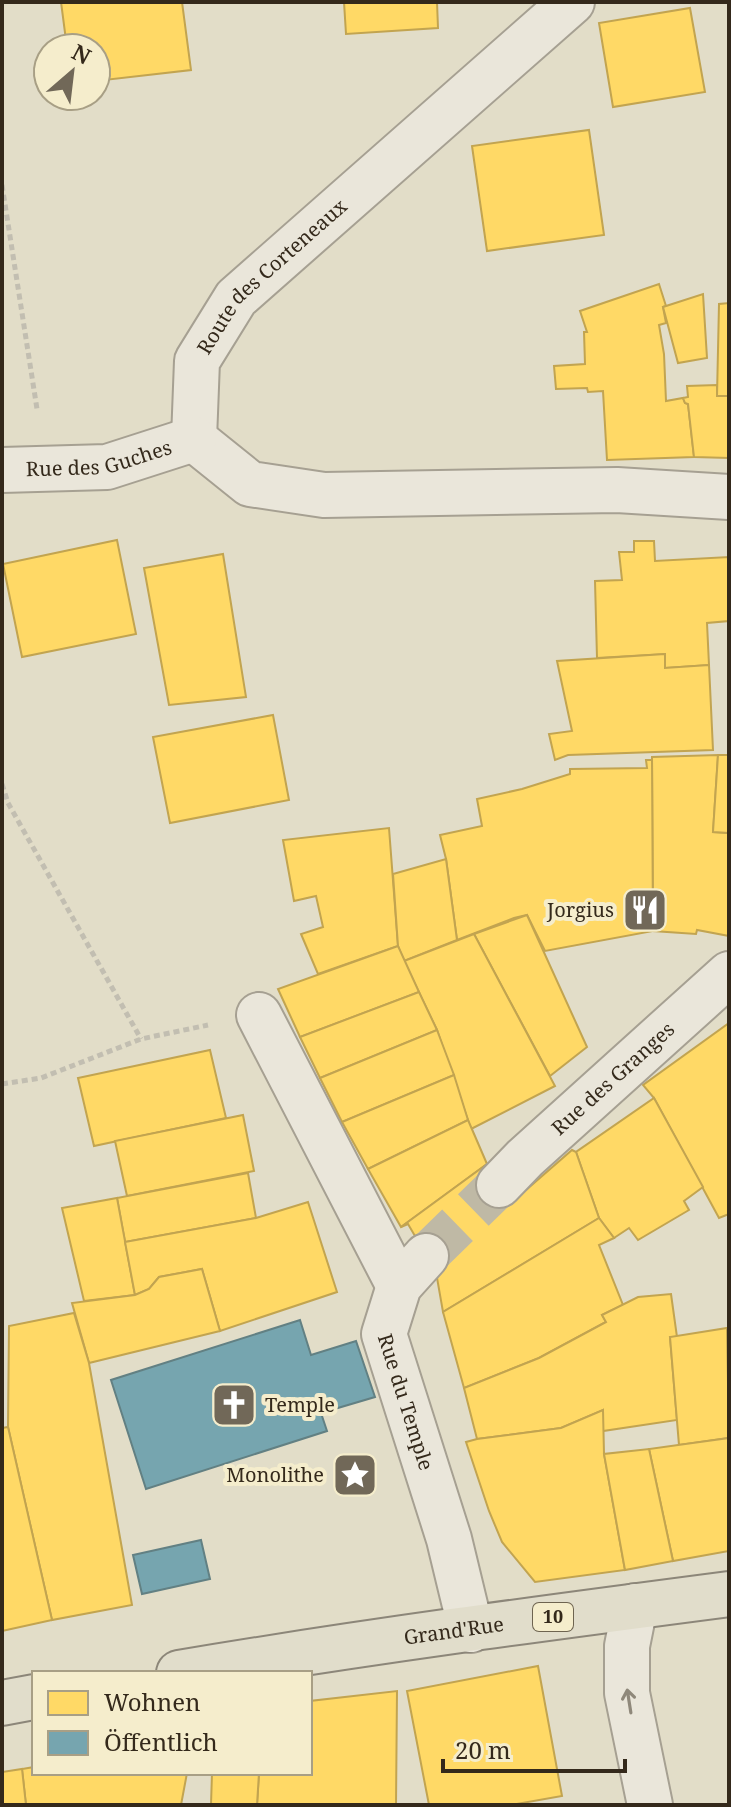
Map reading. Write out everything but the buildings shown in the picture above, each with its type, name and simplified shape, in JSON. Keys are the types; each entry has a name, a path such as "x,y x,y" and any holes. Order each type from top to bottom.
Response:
{"main road":[{"name":"Grand'Rue","path":"191,1671 551,1617 729,1594"},
{"path":"2,1703 32,1697"}],"street":[{"name":"Route des Corteneaux","path":"194,439 197,361 236,298 572,2"},
{"name":"Rue des Guches","path":"2,470 107,467 194,439"},
{"path":"194,439 250,484 324,495 617,490 729,497"},
{"name":"Rue des Granges","path":"499,1185 729,974"},
{"name":"Rue du Temple","path":"259,1015 413,1271 384,1334 449,1539 471,1630"},
{"path":"635,1606 627,1646 627,1693 650,1805"}],"path":[{"path":"2,185 37,409"},
{"path":"2,784 8,803 141,1039"},
{"path":"2,1084 41,1078 141,1039 259,1015"}],"tunnel":[{"path":"426,1256 499,1185"}],"place":[{"name":"Jorgius","path":"645,910"},
{"name":"Temple","path":"234,1405"},
{"name":"Monolithe","path":"355,1475"}]}
